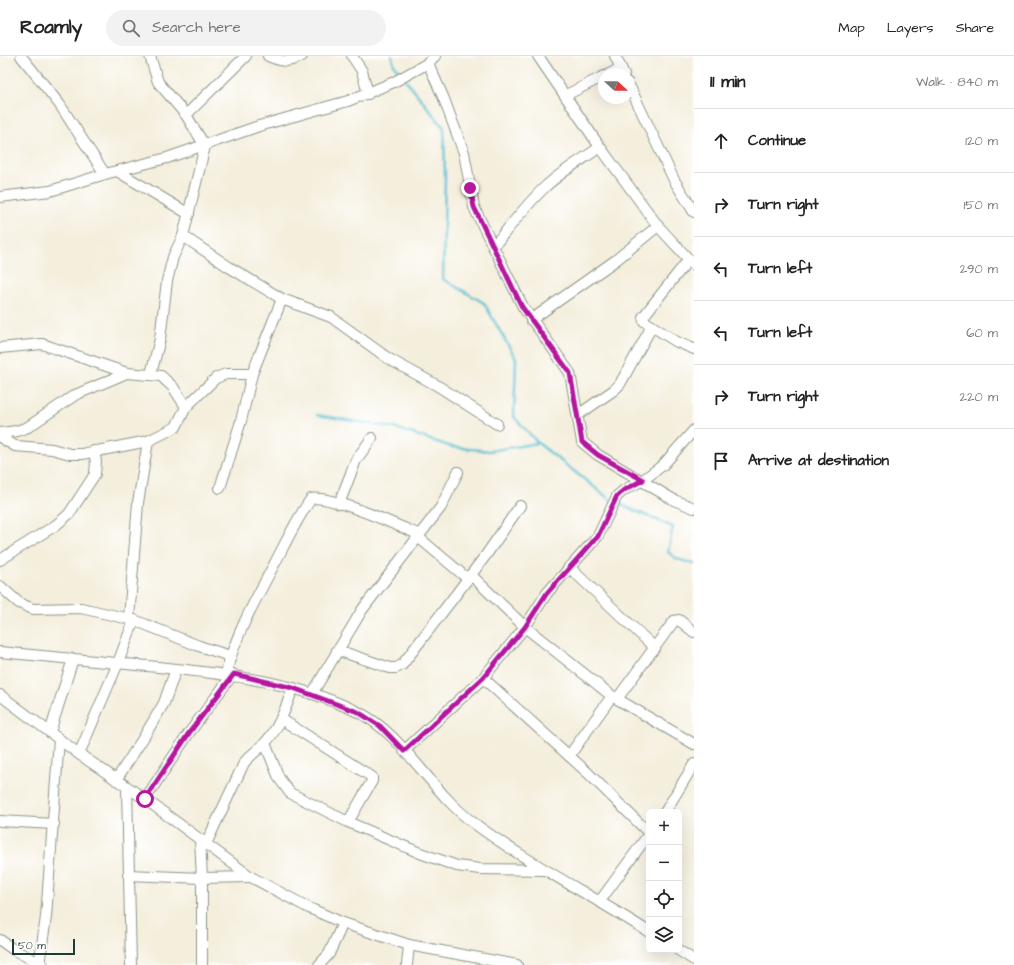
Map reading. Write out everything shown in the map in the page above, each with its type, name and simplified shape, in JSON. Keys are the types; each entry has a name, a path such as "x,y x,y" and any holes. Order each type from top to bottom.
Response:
{"street":[{"path":"21,56 57,100 105,174"},
{"path":"150,56 158,82 186,115 205,146 183,236 174,257 167,281 160,339 151,374"},
{"path":"186,115 246,56"},
{"path":"268,56 283,62 291,61 302,56"},
{"path":"352,56 362,71 368,94"},
{"path":"0,197 50,191 105,174 167,158 259,126 326,108 368,94 394,82 428,64 436,56"},
{"path":"538,56 600,147 658,226 692,262 644,314 644,321 677,342 694,349"},
{"path":"615,56 621,68"},
{"path":"428,64 444,99 464,153 474,207 522,307 567,367 572,383 578,414 580,437 587,447 674,500 694,508"},
{"path":"566,95 598,79"},
{"path":"634,95 674,180 694,212"},
{"path":"493,247 519,215 546,186 565,170 600,147"},
{"path":"117,171 189,214"},
{"path":"531,320 616,260 658,226"},
{"path":"183,236 229,267 282,299 331,317 389,359 438,386 497,424"},
{"path":"220,488 241,421 252,374 282,299"},
{"path":"578,414 614,390 620,384 652,326"},
{"path":"0,348 42,344 127,373 161,376 173,387 186,407"},
{"path":"0,433 17,431 28,427 76,395 127,373"},
{"path":"0,437 15,446 52,449 70,454 94,452 148,441 176,427 186,407 216,378 226,374 252,374"},
{"path":"404,751 483,678 525,627 547,593 598,536 617,496 624,490 643,480 663,465 694,430"},
{"path":"339,504 356,460 372,438"},
{"path":"79,754 118,663 131,619 138,503 148,441"},
{"path":"0,560 56,526 69,514 95,474 96,462 94,452"},
{"path":"312,694 362,610 441,507 458,472"},
{"path":"145,799 230,674 230,656 250,611 306,507 311,499 316,497 339,504 419,536 470,577 525,627 615,697 694,744"},
{"path":"337,650 390,668 396,668 402,664 470,577 520,506"},
{"path":"569,567 655,648"},
{"path":"0,586 19,603 33,609 81,608 131,619 199,646 230,656"},
{"path":"569,756 676,620 694,632"},
{"path":"0,652 230,674 293,688 358,712 380,726 425,776 470,820 544,870 600,901 646,930"},
{"path":"50,732 73,659"},
{"path":"116,780 164,703 176,668"},
{"path":"483,678 569,756 646,830"},
{"path":"202,965 203,842 244,763 249,755 265,743 280,719 293,688"},
{"path":"0,695 79,754 145,799 251,877 309,908 343,923 409,945 516,965"},
{"path":"280,719 372,777 372,781 348,822"},
{"path":"0,940 14,950 41,964 54,824 59,739"},
{"path":"265,743 279,778 290,792 348,822 420,853 457,866 480,869 544,870"},
{"path":"667,809 694,764"},
{"path":"127,787 131,965"},
{"path":"0,821 54,824"},
{"path":"600,901 646,837"},
{"path":"128,875 202,878 251,877"},
{"path":"319,965 328,954 343,923"},
{"path":"407,965 409,945"},
{"path":"682,952 694,960"},
{"path":"328,954 331,965"}],"waterway":[{"path":"392,56 394,65 401,74"},
{"path":"404,78 444,128 445,177 443,279 484,303 516,359 514,417 538,443 612,501"},
{"path":"317,415 395,428 452,447 490,451 538,443"},
{"path":"617,503 673,527 668,552 677,559 694,564"}],"route":[{"path":"145,799 189,733 234,674 265,680 293,688 358,712 380,726 404,751 483,678 525,627 547,593 598,536 610,507 617,496 624,490 643,480 598,455 582,442 570,373 522,307 474,207 470,188"}]}
